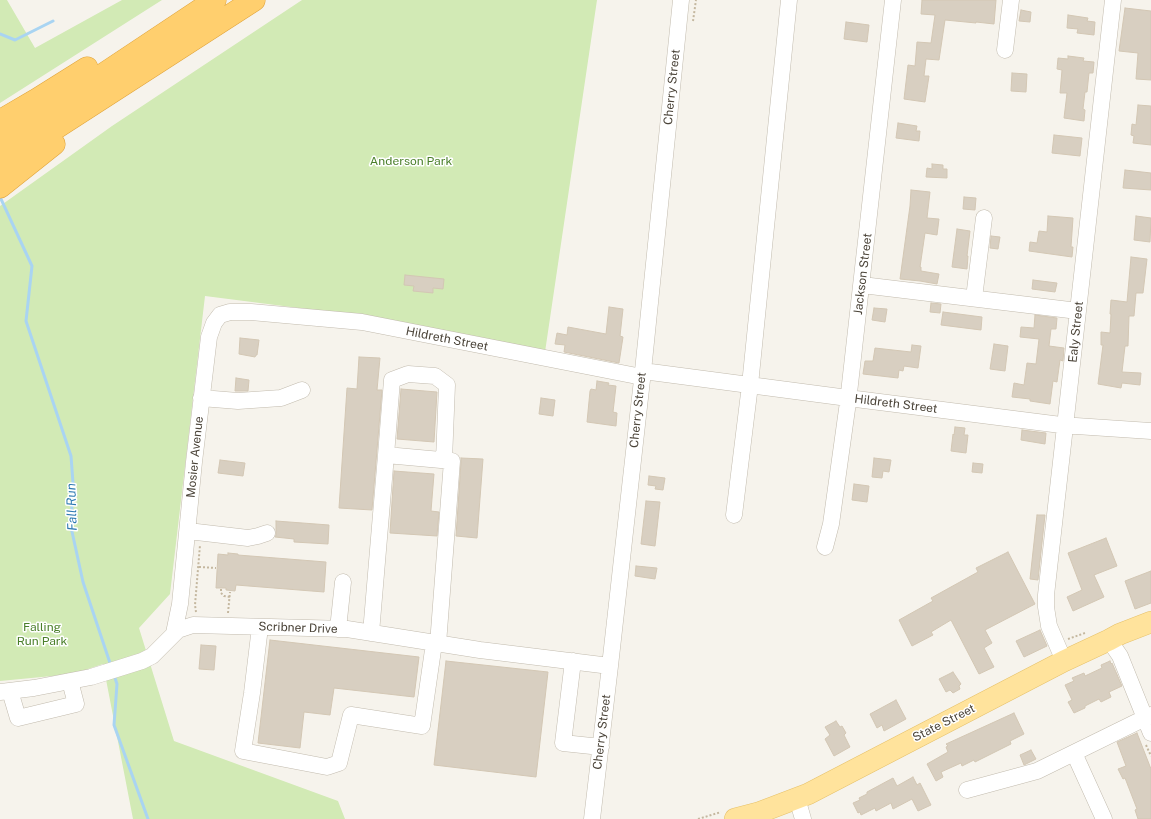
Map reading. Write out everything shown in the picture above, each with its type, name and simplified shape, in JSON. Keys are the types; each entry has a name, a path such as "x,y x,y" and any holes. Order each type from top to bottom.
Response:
{"highway":[{"path":"0,121 36,100 166,17 204,0"},
{"path":"0,144 215,0"},
{"path":"0,163 254,0"},
{"path":"0,187 147,69"}],"main road":[{"name":"State Street","path":"735,819 753,814 817,790 1064,661 1120,634 1151,622"}],"street":[{"name":"Cherry Street","path":"592,819 642,374 681,0"},
{"path":"734,516 750,385 789,0"},
{"name":"Jackson Street","path":"825,548 831,524 848,398 862,285 893,0"},
{"path":"1005,50 1012,0"},
{"name":"Ealy Street","path":"1064,661 1049,626 1046,601 1114,0"},
{"path":"974,298 984,218"},
{"path":"862,285 1078,311"},
{"name":"Mosier Avenue","path":"174,634 180,604 201,398 209,337 214,323 220,315 230,312 251,312"},
{"name":"Hildreth Street","path":"251,312 362,322 642,374 750,385 1066,425 1151,431"},
{"path":"371,633 392,380 408,374 435,376 447,385 444,460"},
{"path":"201,398 238,400 281,398 302,390"},
{"path":"260,626 243,751 327,767 339,763 351,715 422,726 436,643 452,461 386,455"},
{"path":"188,532 248,538 267,533"},
{"path":"338,629 343,582"},
{"name":"Scribner Drive","path":"5,692 91,677 150,658 174,634 182,628 193,625 338,629 610,666"},
{"path":"1109,640 1120,656 1148,716 1151,733"},
{"path":"573,661 563,743 601,747"},
{"path":"5,692 18,718 76,704 70,681"},
{"path":"967,790 1036,771 1148,716"},
{"path":"1074,752 1104,819"},
{"path":"797,798 802,819"}],"path":[{"path":"199,567 216,568"},
{"path":"221,589 222,594 230,598"},
{"path":"228,616 230,592"}],"green space":[{"path":"0,0 7,0 35,48 122,0 162,0 0,103"},
{"path":"302,0 597,0 545,352 393,320 205,296 170,594 139,628 174,741 338,801 345,819 133,819 103,664 73,674 0,681 0,206 112,126"}],"building":[{"path":"922,0 996,0 994,24 945,20 939,60 926,59 924,76 929,76 925,102 904,99 908,65 915,66 917,42 931,43 935,15 921,14"},
{"path":"1125,8 1151,11 1151,80 1136,79 1138,53 1119,51"},
{"path":"1021,10 1031,12 1030,22 1019,21"},
{"path":"1068,15 1088,18 1087,21 1095,22 1094,35 1077,33 1078,29 1067,28"},
{"path":"846,22 869,25 867,42 844,39"},
{"path":"1068,56 1084,58 1083,61 1094,62 1093,73 1089,73 1087,92 1085,92 1083,109 1085,110 1084,121 1064,118 1067,93 1060,93 1062,70 1057,69 1058,58 1068,59"},
{"path":"1012,73 1027,74 1026,92 1011,91"},
{"path":"1138,105 1151,106 1151,145 1133,143 1134,136 1131,135 1132,124 1136,125"},
{"path":"898,123 917,126 916,131 920,131 919,141 896,138"},
{"path":"1054,135 1082,138 1080,156 1052,153"},
{"path":"932,164 943,165 943,169 947,169 947,178 926,177 927,168 932,169"},
{"path":"1125,170 1151,173 1151,190 1123,188"},
{"path":"911,190 930,192 927,218 939,219 937,235 925,233 920,267 921,271 939,274 937,284 900,279"},
{"path":"964,197 976,198 975,210 963,209"},
{"path":"1048,216 1073,218 1071,247 1073,247 1072,257 1029,251 1030,242 1037,243 1039,231 1047,232"},
{"path":"1136,216 1151,218 1150,242 1134,240"},
{"path":"957,229 970,231 967,269 952,267"},
{"path":"991,236 1000,237 998,249 990,248"},
{"path":"1131,257 1147,259 1143,293 1136,293 1134,316 1129,316 1128,346 1125,346 1122,372 1141,373 1140,385 1122,383 1121,388 1098,384 1103,345 1101,345 1101,332 1110,333 1111,300 1127,302"},
{"path":"405,275 444,279 443,289 433,288 433,293 413,291 414,286 404,285"},
{"path":"1033,280 1057,283 1055,292 1032,289"},
{"path":"931,303 941,304 940,313 930,312"},
{"path":"609,307 623,309 620,336 623,337 619,363 564,352 565,345 555,344 557,333 567,335 568,327 606,334"},
{"path":"874,308 887,309 885,322 872,320"},
{"path":"943,312 982,317 981,330 941,325"},
{"path":"1035,315 1057,318 1056,329 1051,329 1049,346 1064,348 1063,361 1060,360 1057,382 1053,381 1050,404 1030,401 1030,399 1012,397 1014,383 1024,385 1027,363 1036,364 1039,339 1020,337 1021,327 1034,328"},
{"path":"240,338 259,340 257,355 255,357 239,354"},
{"path":"994,344 1008,346 1005,371 990,369"},
{"path":"912,345 921,346 918,368 904,366 903,371 899,370 898,378 863,374 865,361 873,361 875,348 911,352"},
{"path":"359,357 380,358 377,390 382,390 372,510 339,508 347,388 357,389"},
{"path":"236,378 249,380 248,391 235,391"},
{"path":"597,381 616,386 613,412 617,413 616,426 587,422 590,391 591,389 596,390"},
{"path":"401,389 437,392 434,442 397,439"},
{"path":"541,398 555,400 553,416 539,414"},
{"path":"955,427 965,428 964,435 968,435 966,453 951,451"},
{"path":"1022,430 1046,433 1045,444 1021,440"},
{"path":"461,458 483,459 477,538 456,536"},
{"path":"874,458 891,460 889,472 883,471 882,478 872,477"},
{"path":"220,460 245,463 243,476 218,473"},
{"path":"973,463 983,464 982,473 972,472"},
{"path":"394,471 434,474 431,511 439,512 437,536 390,533"},
{"path":"649,476 665,478 663,490 655,489 656,486 648,485"},
{"path":"854,484 869,486 867,502 852,500"},
{"path":"646,501 660,502 655,546 641,544"},
{"path":"1037,515 1045,515 1038,580 1030,579"},
{"path":"276,521 329,525 328,544 294,542 294,539 275,537"},
{"path":"1106,538 1117,566 1094,575 1104,597 1073,611 1067,597 1082,590 1068,553"},
{"path":"1008,552 1035,604 985,630 992,643 984,648 994,667 979,674 951,620 931,632 933,635 912,646 899,620 933,601 931,598 978,572 976,568"},
{"path":"228,553 326,562 324,592 236,585 235,591 226,590 226,588 216,588 218,554 228,555"},
{"path":"636,566 657,568 655,579 635,576"},
{"path":"1151,571 1151,603 1135,609 1125,581"},
{"path":"1040,630 1047,646 1024,657 1016,641"},
{"path":"270,640 419,657 414,697 334,688 330,715 304,712 300,748 258,743"},
{"path":"201,645 216,646 214,670 199,669"},
{"path":"446,661 548,672 536,777 434,765"},
{"path":"1110,661 1122,686 1109,692 1111,697 1101,702 1099,699 1074,713 1068,702 1072,700 1065,685 1074,681 1072,678 1084,673 1085,676 1102,668 1101,665"},
{"path":"953,672 961,684 959,686 960,689 953,693 950,690 946,692 939,679"},
{"path":"896,700 906,719 884,731 882,725 877,728 870,714"},
{"path":"1014,713 1024,734 1010,741 1011,744 975,762 974,760 962,766 961,763 941,772 943,777 936,781 927,764 948,752 946,747 948,746 946,744"},
{"path":"836,721 840,727 842,726 846,733 844,735 850,747 834,756 825,739 830,735 825,727"},
{"path":"1137,733 1151,769 1151,819 1138,819 1135,810 1137,809 1125,778 1123,779 1118,769 1126,766 1117,742"},
{"path":"1031,750 1036,759 1024,765 1020,755"},
{"path":"913,777 917,785 920,783 931,805 918,811 912,799 893,809 891,803 876,811 875,808 861,815 860,812 858,813 853,803 860,800 859,798 867,794 867,792 893,778 897,786"}],"waterway":[{"path":"0,34 15,40 53,21"},
{"name":"Fall Run","path":"0,197 32,266 26,321 71,456 73,483 71,527 83,582 111,666"},
{"name":"Fall Run","path":"114,675 117,684 114,725 148,819"}],"park label":[{"name":"Anderson Park","path":"411,161"},
{"name":"Falling Run Park","path":"42,634"}]}
